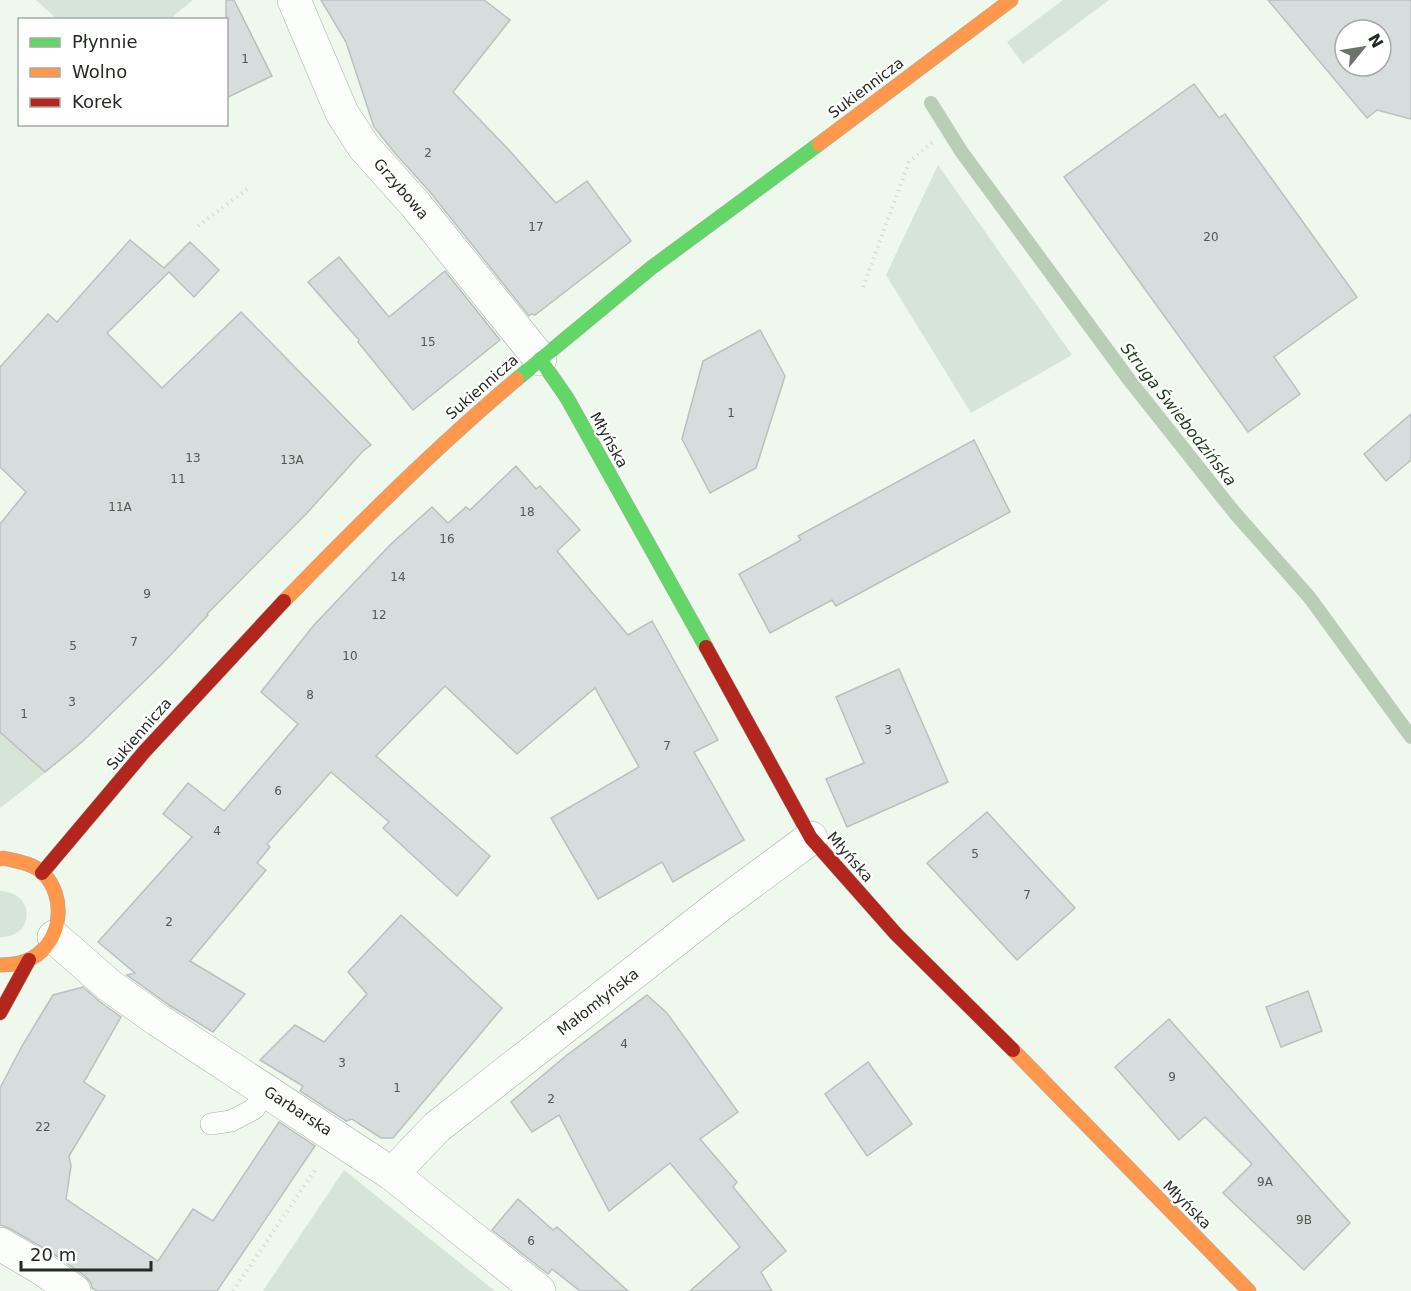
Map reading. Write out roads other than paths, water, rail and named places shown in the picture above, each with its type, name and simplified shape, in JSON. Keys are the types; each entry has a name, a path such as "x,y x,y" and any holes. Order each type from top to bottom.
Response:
{"street":[{"name":"Grzybowa","path":"294,0 342,113 364,147 415,204 540,359"},
{"name":"Sukiennicza","path":"42,873 144,752 280,605 466,423 540,359 669,254 1011,0"},
{"name":"Młyńska","path":"540,359 567,398 811,838 896,934 1249,1291"},
{"name":"Małomłyńska","path":"392,1174 437,1127 720,906 811,838"},
{"path":"0,859 26,863 42,873 54,889 60,907 54,936 42,951 17,965 0,965"},
{"name":"Garbarska","path":"54,936 110,986 158,1020 392,1174 539,1291"},
{"path":"0,1013 29,960"},
{"path":"0,1244 74,1291"}],"lane":[{"path":"211,1124 231,1121 254,1109 266,1091"}],"waterway":[{"name":"Struga Świebodzińska","path":"931,103 961,151 1130,381 1234,512 1310,598 1411,737"}]}
